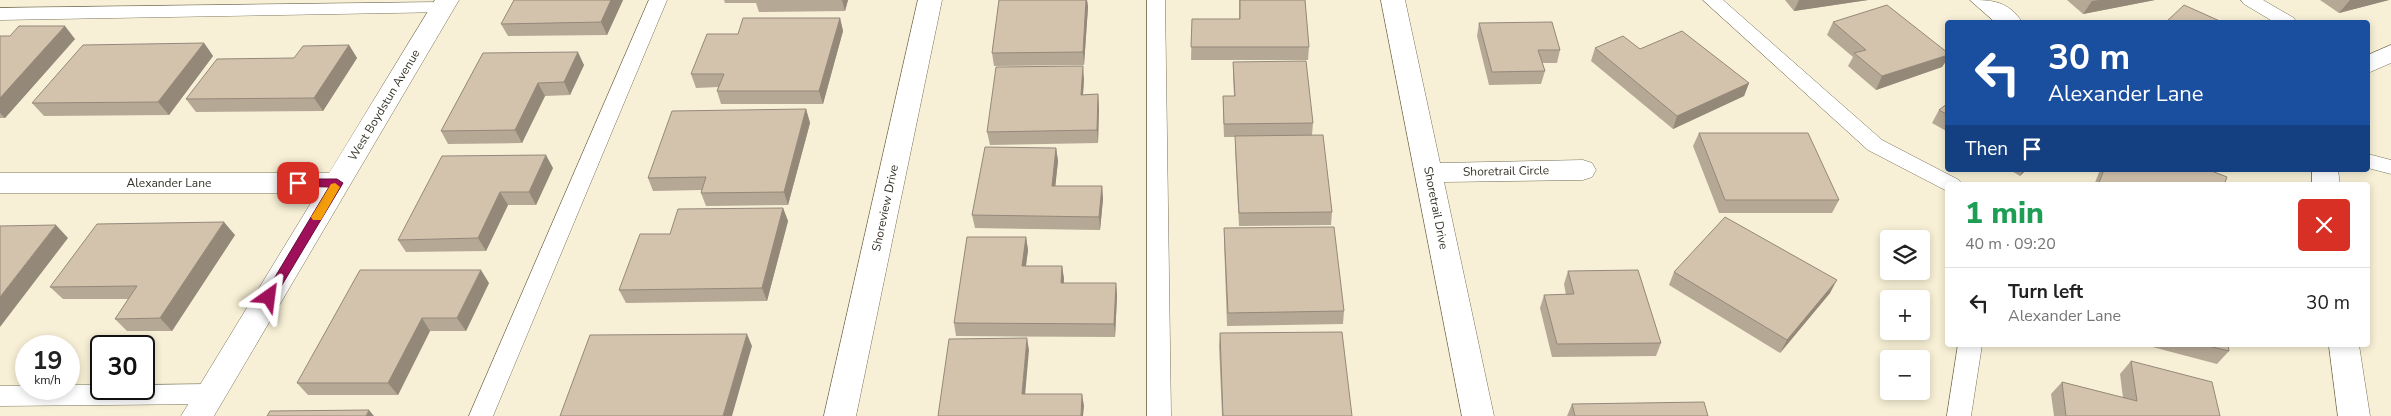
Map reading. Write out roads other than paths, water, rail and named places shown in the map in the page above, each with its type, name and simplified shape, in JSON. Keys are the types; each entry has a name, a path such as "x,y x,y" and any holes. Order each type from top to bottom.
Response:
{"street":[{"name":"Shoreview Drive","path":"840,416 930,0"},
{"name":"Shoretrail Drive","path":"1394,0 1478,416"},
{"path":"1982,0 2007,20"},
{"name":"West Boydstun Avenue","path":"203,405 445,4"},
{"path":"2370,64 2391,53"},
{"name":"Shoretrail Circle","path":"1429,173 1583,170"},
{"name":"Alexander Lane","path":"0,183 337,183"},
{"path":"2344,347 2354,416"}],"lane":[{"path":"481,416 658,0"},
{"path":"1156,0 1159,416"},
{"path":"1712,0 1875,145 1946,182"},
{"path":"2250,0 2283,20"},
{"path":"0,14 445,4"},
{"path":"2370,162 2391,167"},
{"path":"1959,416 1970,347"},
{"path":"0,396 203,405"}]}
